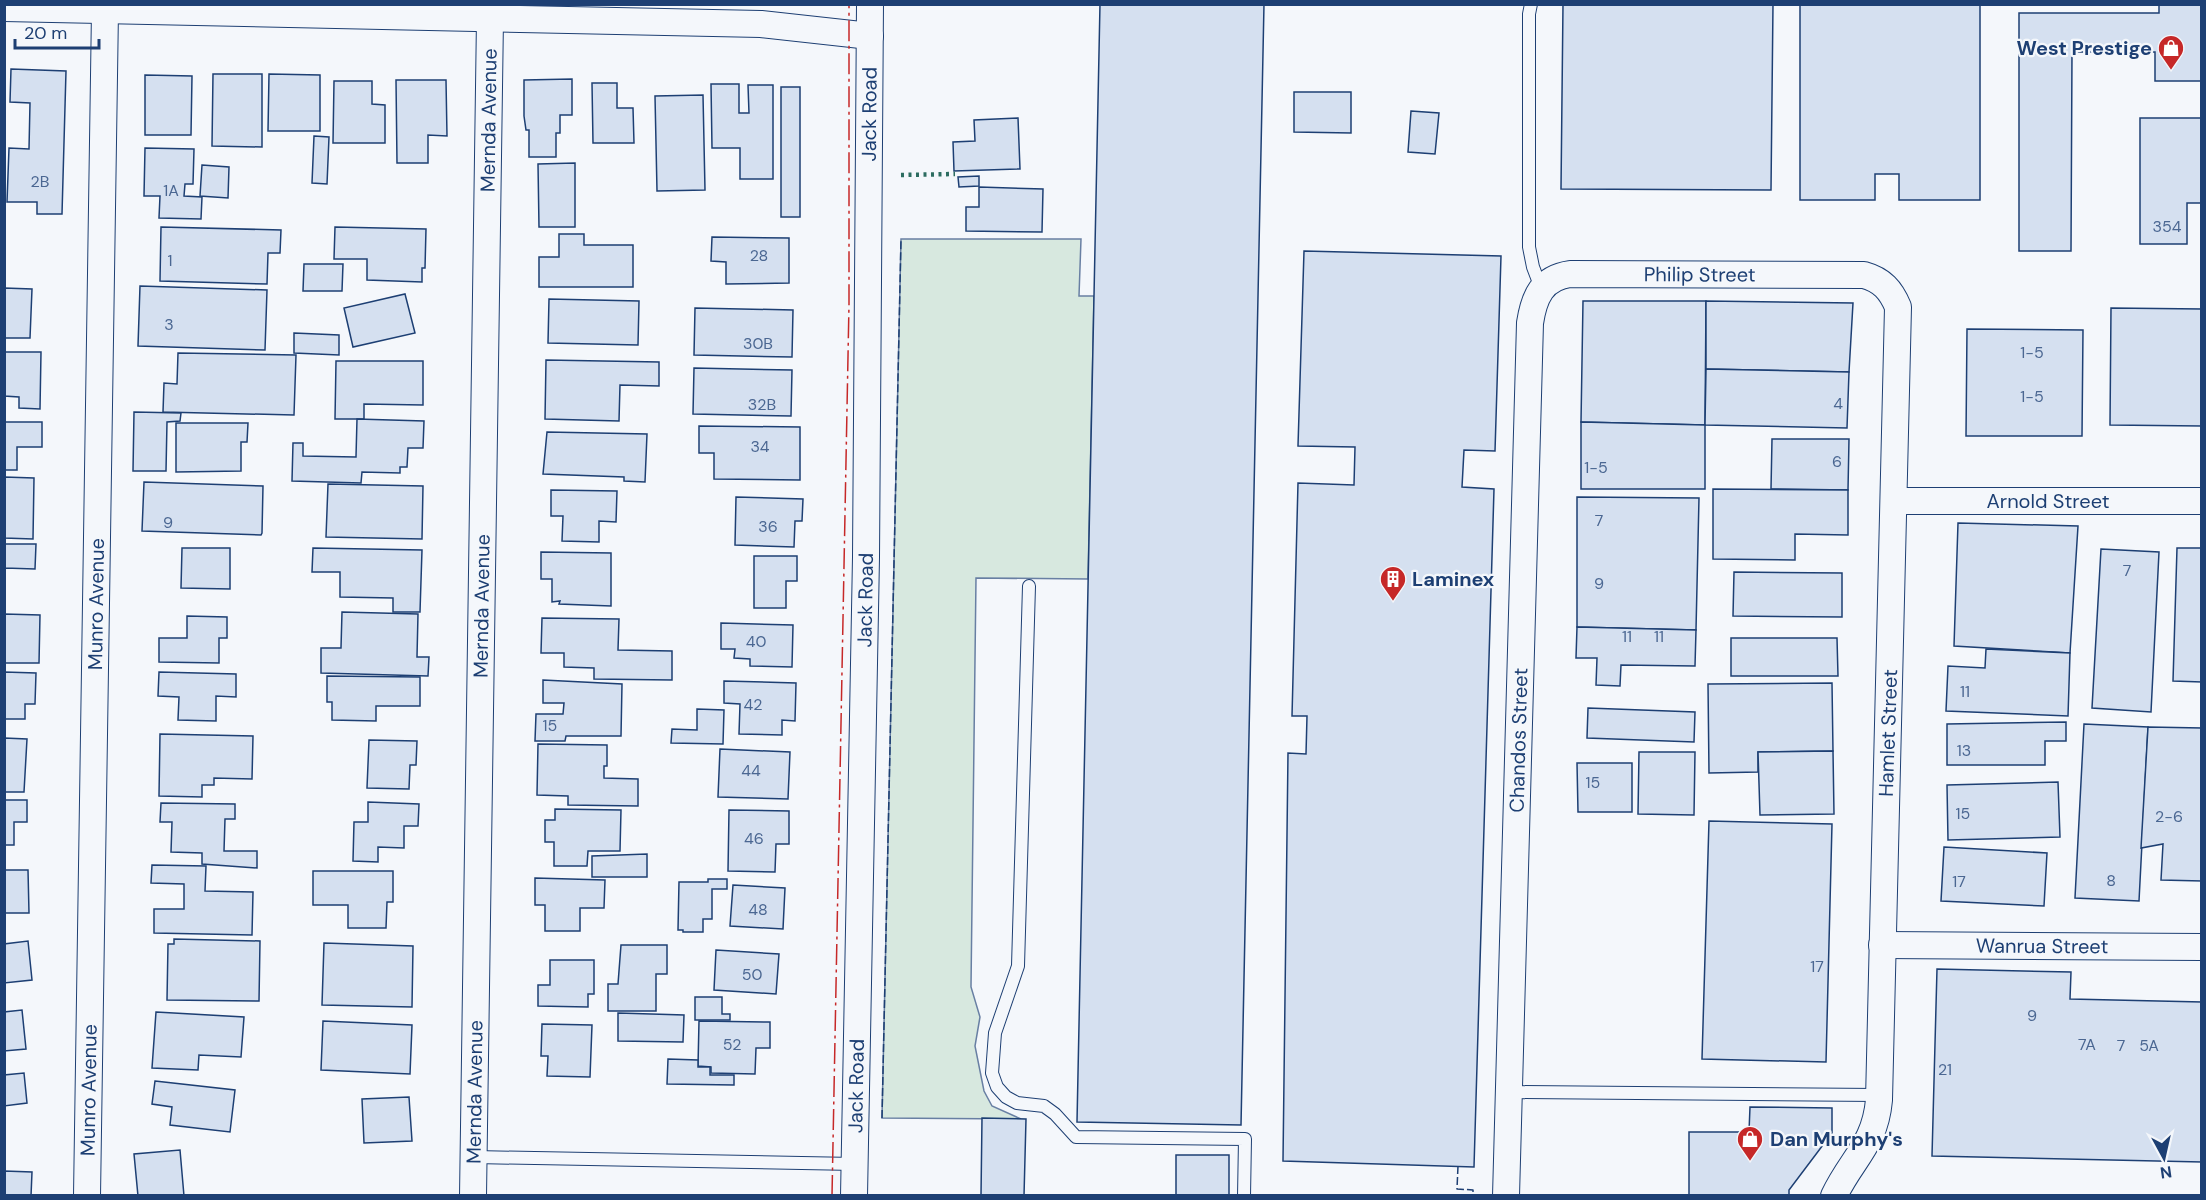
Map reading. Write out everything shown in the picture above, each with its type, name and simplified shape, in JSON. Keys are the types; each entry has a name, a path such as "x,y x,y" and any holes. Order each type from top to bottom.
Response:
{"street":[{"path":"4,8 761,24 870,19"},
{"name":"Munro Avenue","path":"87,1196 105,10"},
{"name":"Mernda Avenue","path":"473,1196 490,18"},
{"name":"Jack Road","path":"854,1196 866,569 870,19"},
{"name":"Philip Street","path":"1541,288 1549,280 1569,274 1864,275"},
{"name":"Hamlet Street","path":"1834,1196 1842,1179 1869,1142 1878,1115 1879,1095 1898,307 1888,289 1881,282 1864,275"},
{"name":"Chandos Street","path":"1506,1196 1530,322 1536,296 1541,288"},
{"name":"Arnold Street","path":"1894,501 2202,501"},
{"name":"Wanrua Street","path":"1882,945 2202,947"}],"lane":[{"path":"1531,4 1529,14 1529,247 1541,288"},
{"path":"1029,586 1018,966 995,1033 992,1073 997,1087 1006,1097 1017,1103 1044,1106 1055,1114 1076,1137 1245,1139 1244,1196"},
{"path":"1509,1092 1879,1095"},
{"path":"475,1157 855,1164"}],"shaded area":[{"path":"901,239 1081,239 1079,296 1094,296 1088,579 976,578 971,987 980,1017 975,1046 984,1091 992,1106 1021,1119 882,1118"}],"building":[{"path":"1100,4 1264,4 1241,1125 1077,1122"},
{"path":"1563,4 1773,4 1771,190 1561,189"},
{"path":"1800,4 1980,4 1980,200 1899,200 1899,174 1875,174 1875,200 1800,200"},
{"path":"2159,4 2202,4 2202,81 2155,81 2155,52 2072,52 2071,251 2019,251 2019,13 2159,13"},
{"path":"11,69 66,71 62,214 37,214 37,202 7,202 9,148 29,149 30,103 10,102"},
{"path":"213,74 262,74 262,147 212,146"},
{"path":"269,74 320,75 320,131 268,131"},
{"path":"145,75 192,76 191,135 145,135"},
{"path":"572,79 572,115 560,115 560,133 556,133 556,157 529,157 529,130 526,130 524,116 524,80"},
{"path":"396,80 446,80 447,136 428,135 428,163 397,163"},
{"path":"334,81 372,81 372,104 385,105 385,143 333,143"},
{"path":"592,83 617,83 617,108 633,108 634,143 593,143"},
{"path":"711,84 739,84 739,113 749,113 748,85 773,85 773,179 740,179 740,148 712,148"},
{"path":"781,87 800,87 800,217 781,217"},
{"path":"1294,92 1351,92 1351,133 1294,132"},
{"path":"703,95 705,190 657,191 655,96"},
{"path":"1411,111 1439,113 1435,154 1408,152"},
{"path":"1018,118 1020,169 954,171 953,142 975,141 974,120"},
{"path":"2140,118 2202,118 2202,203 2187,203 2187,244 2140,244"},
{"path":"314,136 329,137 327,184 312,183"},
{"path":"145,148 194,149 193,184 185,184 184,196 202,197 201,219 159,218 160,196 144,196"},
{"path":"575,163 575,227 539,227 538,164"},
{"path":"202,165 229,167 228,198 200,196"},
{"path":"979,176 979,186 959,187 958,177"},
{"path":"979,187 1043,189 1042,232 966,231 966,207 979,207"},
{"path":"161,227 281,230 280,253 268,253 267,284 160,281"},
{"path":"335,227 426,229 425,268 422,268 422,282 367,280 367,259 334,259"},
{"path":"559,234 584,234 584,245 633,245 633,287 539,287 539,257 559,257"},
{"path":"712,237 789,238 789,283 726,284 726,262 711,261"},
{"name":"Laminex","path":"1304,251 1501,256 1495,451 1464,450 1462,487 1494,489 1474,1167 1283,1161 1288,753 1306,754 1307,716 1292,716 1298,483 1354,485 1355,447 1298,446"},
{"path":"304,264 343,264 342,291 303,291"},
{"path":"140,286 267,290 265,350 138,346"},
{"path":"4,288 32,289 30,338 4,338"},
{"path":"405,294 415,333 353,347 344,308"},
{"path":"549,299 639,301 638,345 548,343"},
{"path":"1583,301 1706,301 1705,425 1581,422"},
{"path":"1706,301 1853,303 1849,372 1706,369"},
{"path":"695,308 793,310 792,357 694,355"},
{"path":"2111,308 2202,309 2202,426 2110,425"},
{"path":"1967,329 2083,330 2082,436 1966,436"},
{"path":"294,333 339,335 339,355 294,353"},
{"path":"4,352 41,352 40,409 19,408 19,397 4,396"},
{"path":"178,353 296,355 294,415 163,412 164,383 177,384"},
{"path":"546,360 659,362 659,386 620,385 619,421 545,419"},
{"path":"336,361 423,361 423,405 364,404 364,419 335,419"},
{"path":"694,368 792,370 791,416 693,414"},
{"path":"1706,369 1849,372 1847,428 1705,425"},
{"path":"134,412 181,413 180,421 167,422 166,471 133,471"},
{"path":"357,419 424,421 423,448 408,448 407,467 400,467 400,473 362,472 361,483 292,481 293,443 303,443 303,456 356,457"},
{"path":"4,422 42,422 42,447 17,447 17,470 4,470"},
{"path":"1581,422 1705,425 1705,489 1581,489"},
{"path":"176,423 248,423 247,442 241,442 241,471 176,472"},
{"path":"699,426 800,427 800,480 714,479 714,453 699,453"},
{"path":"547,432 647,434 645,482 624,481 624,477 543,474"},
{"path":"1772,439 1849,439 1848,490 1771,489"},
{"path":"4,477 34,478 33,539 4,538"},
{"path":"144,482 263,486 262,533 261,535 142,531"},
{"path":"328,484 423,486 422,539 326,537"},
{"path":"1713,489 1848,490 1848,535 1795,534 1795,560 1713,559"},
{"path":"551,490 617,491 616,522 599,521 599,542 562,541 563,516 551,516"},
{"path":"736,497 803,499 802,521 795,521 794,547 735,545"},
{"path":"1577,497 1699,498 1696,630 1577,627"},
{"path":"1958,523 2078,526 2070,653 1954,646"},
{"path":"4,544 36,544 35,569 5,568 5,590"},
{"path":"182,548 230,548 230,589 181,588"},
{"path":"313,548 422,550 420,612 393,612 393,598 340,597 340,572 312,572"},
{"path":"2177,548 2202,548 2202,682 2173,681"},
{"path":"2101,549 2159,552 2151,712 2092,708"},
{"path":"541,552 611,553 611,606 552,602 552,579 541,579"},
{"path":"754,556 797,556 797,581 786,581 786,608 754,608"},
{"path":"1734,572 1842,573 1842,617 1733,616"},
{"path":"342,612 418,614 417,657 429,657 428,676 321,673 321,648 341,648"},
{"path":"4,614 40,615 39,663 4,663"},
{"path":"187,616 227,617 227,638 219,638 219,663 159,662 159,638 187,638"},
{"path":"542,618 619,619 618,650 672,651 672,680 594,679 594,668 564,667 564,653 541,653"},
{"path":"721,623 793,625 792,667 750,666 750,659 734,658 735,649 721,649"},
{"path":"1577,627 1696,630 1695,666 1621,665 1620,686 1596,685 1597,658 1576,658"},
{"path":"1731,638 1837,638 1838,676 1731,676"},
{"path":"1986,649 2070,653 2068,716 1946,711 1948,666 1985,668"},
{"path":"4,672 36,673 35,704 25,704 25,719 4,719"},
{"path":"159,672 236,674 236,697 216,696 216,721 178,720 179,697 158,696"},
{"path":"327,676 420,677 420,706 376,706 376,721 332,720 332,702 327,702"},
{"path":"543,680 622,684 621,736 566,736 565,741 535,741 536,714 563,714 564,703 543,703"},
{"path":"724,681 796,683 795,721 782,720 782,735 739,734 740,704 724,703"},
{"path":"1832,683 1833,751 1758,752 1758,772 1709,773 1708,684"},
{"path":"1588,708 1695,712 1694,742 1587,738"},
{"path":"697,709 724,710 723,744 671,743 672,729 697,730"},
{"path":"2066,722 2066,741 2045,741 2045,765 1947,765 1947,724"},
{"path":"2084,724 2148,727 2139,901 2075,898"},
{"path":"2148,727 2202,728 2202,881 2161,880 2163,844 2141,848"},
{"path":"160,734 253,736 252,779 214,778 214,785 202,785 202,797 159,796"},
{"path":"4,738 27,739 24,792 4,792"},
{"path":"369,740 417,741 416,765 410,765 409,789 367,788"},
{"path":"538,744 607,745 607,766 604,766 604,778 638,779 638,806 568,805 568,796 537,795"},
{"path":"720,749 790,752 788,799 718,797"},
{"path":"1833,751 1834,814 1760,815 1758,752"},
{"path":"1639,752 1695,752 1694,815 1638,814"},
{"path":"1577,763 1632,763 1632,812 1578,812"},
{"path":"2058,782 2060,837 1948,840 1947,785"},
{"path":"4,800 27,800 27,822 14,822 14,845 4,845"},
{"path":"368,802 419,804 418,826 404,826 404,848 378,847 378,862 353,861 354,822 368,822"},
{"path":"161,803 235,804 235,819 225,819 224,851 257,851 257,868 202,864 202,853 171,852 172,822 160,822"},
{"path":"555,809 621,810 620,851 588,851 587,866 554,866 554,842 545,842 545,820 555,820"},
{"path":"729,810 789,811 789,844 776,844 775,872 728,871"},
{"path":"1709,821 1832,824 1826,1062 1702,1059"},
{"path":"1944,847 2047,853 2044,906 1941,901"},
{"path":"647,854 647,877 592,877 592,856"},
{"path":"152,865 206,866 205,891 253,892 252,935 154,933 154,909 184,909 184,884 151,883"},
{"path":"4,870 28,870 29,913 4,913"},
{"path":"313,871 393,871 393,902 387,902 386,928 348,928 348,905 313,905"},
{"path":"535,878 605,880 604,908 580,908 580,931 545,931 545,905 535,905"},
{"path":"708,879 727,879 727,889 712,889 712,919 703,919 703,932 678,930 679,882 708,882"},
{"path":"733,885 785,888 783,929 730,926"},
{"path":"174,939 260,941 259,1001 167,1000 168,944 174,944"},
{"path":"28,941 32,980 4,983 4,944"},
{"path":"324,943 413,946 412,1007 322,1005"},
{"path":"621,945 667,945 667,974 656,974 656,1011 608,1011 608,984 618,984"},
{"path":"716,950 779,954 776,994 714,990"},
{"path":"550,960 594,960 594,994 588,994 588,1007 538,1006 538,985 550,985"},
{"path":"1937,969 2071,972 2070,999 2202,1002 2202,1162 1932,1156"},
{"path":"695,997 722,997 722,1014 730,1014 730,1020 695,1020"},
{"path":"22,1010 26,1049 4,1051 4,1012"},
{"path":"156,1012 244,1017 241,1057 199,1055 198,1070 152,1068"},
{"path":"618,1013 684,1015 683,1042 618,1041"},
{"path":"323,1021 412,1025 410,1074 321,1070"},
{"path":"699,1021 770,1022 770,1048 756,1048 755,1074 711,1073 711,1067 698,1066"},
{"path":"542,1024 592,1025 590,1077 547,1076 548,1056 541,1056"},
{"path":"668,1059 698,1060 698,1067 710,1067 710,1075 734,1075 734,1085 667,1084"},
{"path":"24,1073 27,1103 4,1106 4,1075"},
{"path":"155,1081 235,1090 230,1132 170,1125 172,1107 152,1104"},
{"path":"409,1097 412,1141 364,1143 362,1099"},
{"name":"Dan Murphy's","path":"1750,1107 1832,1108 1832,1133 1789,1190 1789,1196 1689,1196 1689,1132 1749,1132"},
{"path":"982,1118 1026,1119 1024,1196 981,1196"},
{"path":"180,1150 184,1196 138,1196 134,1154"},
{"path":"1176,1155 1229,1155 1229,1196 1176,1196"},
{"path":"4,1171 32,1172 31,1196 4,1196"}],"hedge":[{"path":"901,175 955,174"}],"fence":[{"path":"882,1118 901,239"},
{"path":"1458,1166 1457,1189 1473,1190 1473,1196"}],"power":[{"path":"832,1196 849,304 849,4"}],"place":[{"name":"West Prestige","path":"2171,71"},
{"name":"Laminex","path":"1393,602"},
{"name":"Dan Murphy's","path":"1750,1162"}]}
